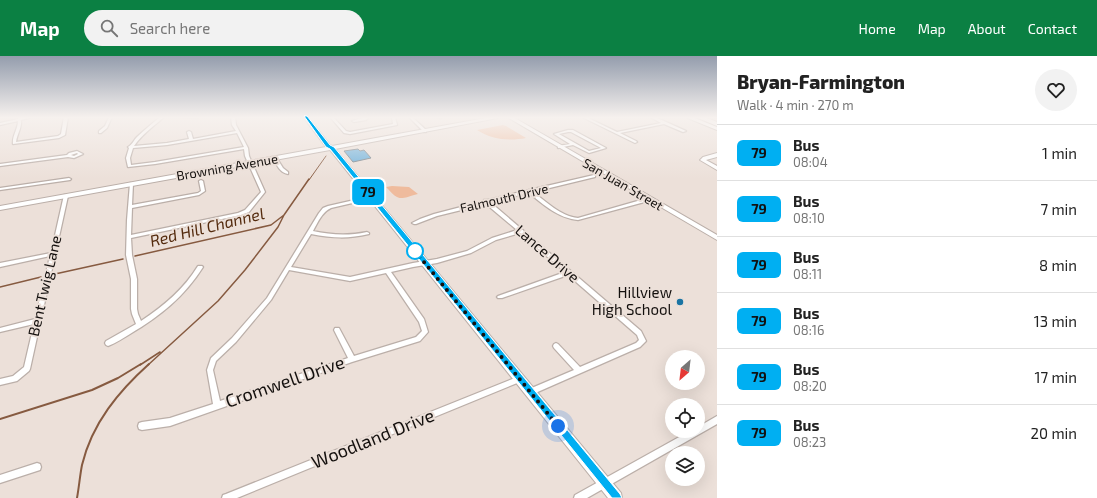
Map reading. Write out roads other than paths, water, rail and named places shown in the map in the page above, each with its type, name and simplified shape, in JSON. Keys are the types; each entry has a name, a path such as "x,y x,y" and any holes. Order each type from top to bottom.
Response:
{"main road":[{"path":"321,138 328,146 332,148 616,498"},
{"path":"328,138 334,145 332,148"},
{"name":"Browning Avenue","path":"0,208 389,138"},
{"name":"San Juan Street","path":"543,138 717,238"},
{"path":"717,155 705,158 703,160 717,168"}],"street":[{"path":"15,138 14,143 54,138"},
{"path":"139,138 130,148 129,166 155,164 246,148"},
{"path":"130,148 200,138"},
{"path":"130,237 244,213 263,192 247,156 246,148 241,138"},
{"path":"562,138 588,152 604,148 584,138"},
{"path":"625,138 635,142"},
{"path":"559,147 573,144"},
{"path":"0,166 68,156"},
{"path":"275,158 281,169 287,173"},
{"name":"Falmouth Drive","path":"414,223 426,217 486,201 529,191 545,189 594,176"},
{"path":"0,189 69,179"},
{"path":"130,207 199,194 203,191 201,181"},
{"path":"131,184 130,265 134,278 134,314 136,320 140,324"},
{"path":"529,191 569,219 578,219 650,199"},
{"name":"Bent Twig Lane","path":"0,382 15,379 27,369 66,196"},
{"path":"217,406 210,370 213,360 260,310 325,209 372,197"},
{"name":"Lance Drive","path":"486,201 639,333 643,341 638,345 579,370"},
{"path":"288,268 350,279 388,272 469,252 494,239 520,231"},
{"path":"310,232 339,237 353,237 367,233"},
{"path":"0,265 53,254"},
{"path":"108,343 140,324 163,307 194,279 200,267"},
{"name":"Cromwell Drive","path":"142,426 170,422 352,359 418,338 425,332 422,321 388,272"},
{"path":"500,297 569,273"},
{"path":"0,330 37,321"},
{"path":"337,330 352,359"},
{"path":"530,392 579,370 556,346"},
{"name":"Woodland Drive","path":"226,498 520,379"},
{"path":"578,498 717,420"},
{"path":"0,479 37,467"}],"waterway":[{"path":"309,180 326,156"},
{"path":"284,215 309,179"},
{"name":"Red Hill Channel","path":"135,256 271,225 284,215"},
{"path":"148,365 218,301 245,270 278,227 284,215"},
{"name":"Red Hill Channel","path":"55,274 123,259"},
{"name":"Red Hill Channel","path":"0,287 41,277"},
{"path":"140,365 160,352"},
{"path":"0,419 92,390 118,378 141,364"},
{"path":"77,498 82,465 92,435 117,397 149,364"}],"place":[{"name":"Hillview High School","path":"680,302"}]}
